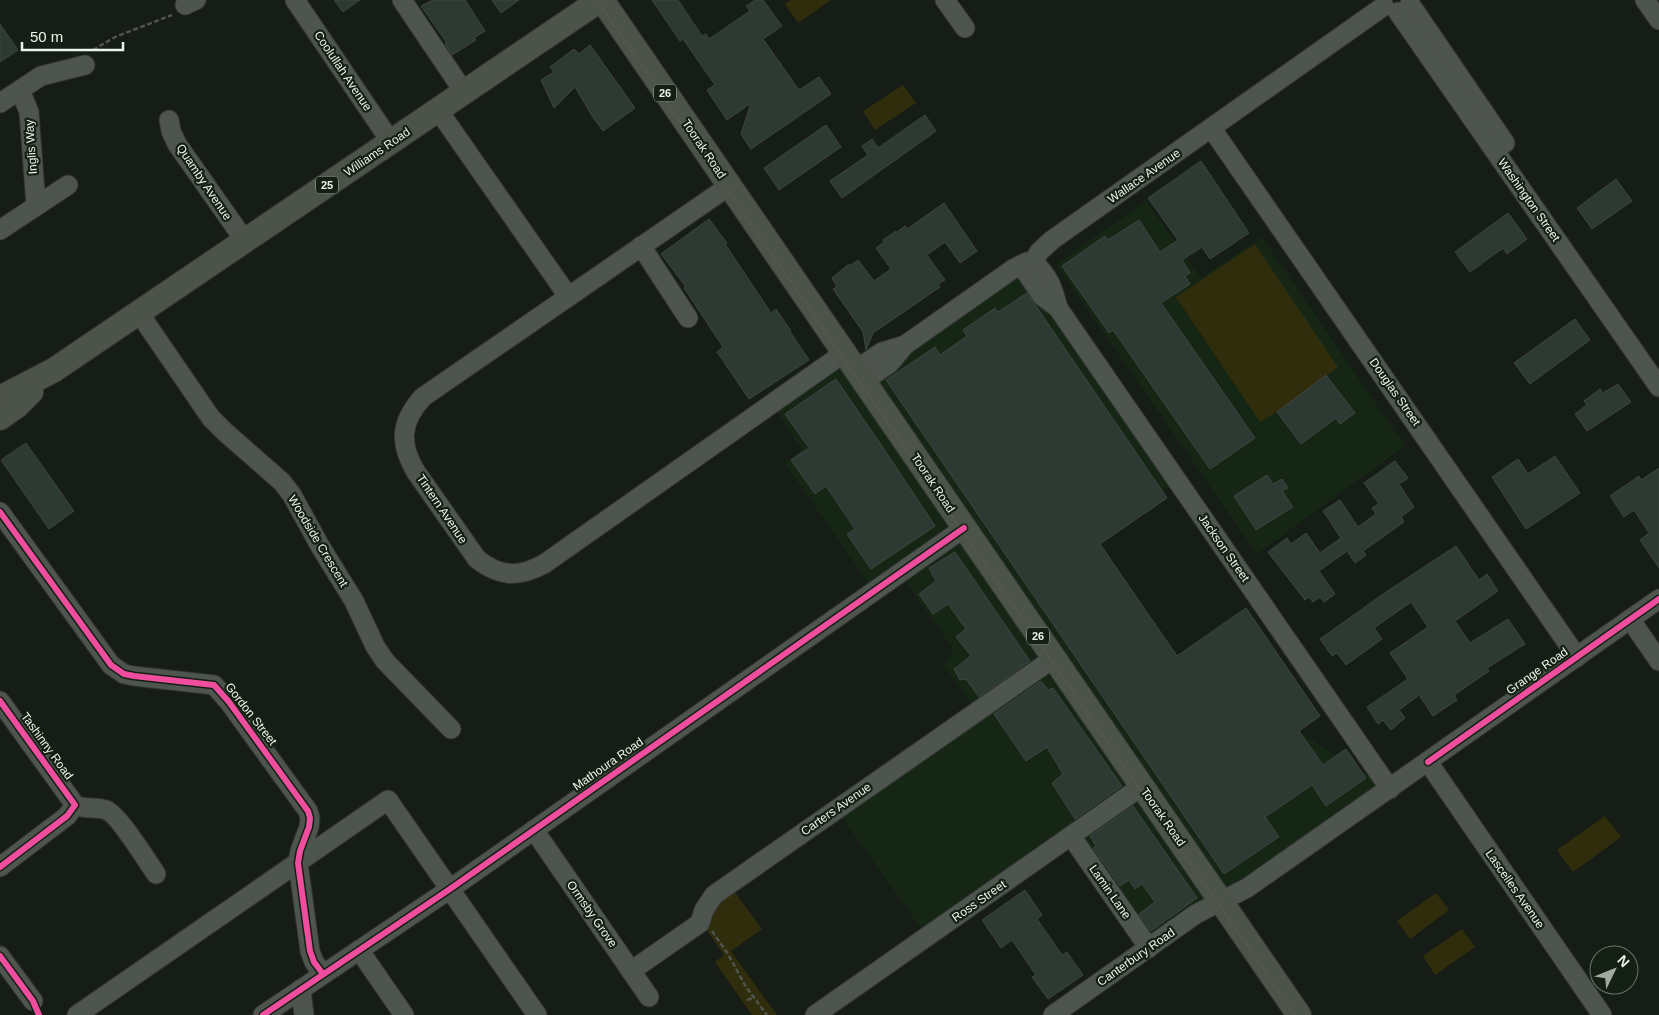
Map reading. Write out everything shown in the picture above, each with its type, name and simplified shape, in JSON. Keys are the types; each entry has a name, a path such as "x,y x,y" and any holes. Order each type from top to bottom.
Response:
{"main road":[{"name":"Williams Road","path":"5,399 54,370 601,0"},
{"name":"Toorak Road","path":"601,0 1299,1015"}],"street":[{"name":"Coolullah Avenue","path":"295,0 391,142"},
{"path":"402,0 464,92"},
{"path":"945,0 966,28"},
{"path":"1645,0 1659,20"},
{"name":"Wallace Avenue","path":"855,368 882,352 905,345 1027,263 1052,240 1212,129 1397,4"},
{"name":"Washington Street","path":"1397,4 1659,367"},
{"name":"Washington Street","path":"1397,4 1659,388"},
{"path":"0,103 41,76 89,57"},
{"name":"Inglis Way","path":"20,90 29,112 36,206"},
{"path":"438,110 568,296"},
{"name":"Quamby Avenue","path":"169,120 171,131 177,144 244,241"},
{"name":"Douglas Street","path":"1212,129 1577,657"},
{"path":"0,230 68,185"},
{"name":"Tintern Avenue","path":"729,186 423,397 414,407 405,427 405,448 409,461 472,553 482,563 500,572 524,574 544,564 855,368"},
{"path":"641,246 688,318"},
{"name":"Jackson Street","path":"1027,263 1042,296 1058,308 1390,789"},
{"name":"Woodside Crescent","path":"139,312 211,418 282,482 292,495 320,546 354,601 371,639 384,661 451,729"},
{"name":"Gordon Street","path":"0,512 104,656 117,670 134,676 214,685 281,771 308,811 310,818 298,863 310,950 314,962 323,974"},
{"name":"Mathoura Road","path":"263,1015 450,889 964,528"},
{"name":"Grange Road","path":"1221,901 1246,888 1390,789 1659,599"},
{"path":"1630,619 1659,661"},
{"name":"Carters Avenue","path":"631,972 700,923 704,910 714,895 1054,658"},
{"name":"Tashinny Road","path":"0,701 75,805"},
{"name":"Lascelles Avenue","path":"1428,762 1602,1015"},
{"name":"Ross Street","path":"815,1015 1142,786"},
{"path":"77,1015 388,800 537,1015"},
{"path":"0,867 66,816 75,805 105,809 110,812 118,820 156,874"},
{"name":"Ormsby Grove","path":"534,830 649,997"},
{"name":"Lamin Lane","path":"1071,836 1149,948"},
{"name":"Canterbury Road","path":"1053,1015 1196,914 1221,901"},
{"path":"359,950 404,1015"},
{"path":"0,956 33,1002"},
{"path":"301,989 304,1015"}],"path":[{"path":"89,57 115,37 184,6"},
{"path":"709,928 714,932 746,987 767,1015"},
{"path":"747,1000 755,997"}],"shaded area":[{"path":"791,0 831,0 798,23 785,4"},
{"path":"903,85 916,103 875,130 863,111"},
{"path":"1146,201 1201,278 1262,237 1405,446 1257,554 1058,267 1058,263"},
{"path":"1255,244 1338,367 1277,412 1260,422 1176,297"},
{"path":"1021,265 1177,481 1100,544 1177,656 1390,789 1149,948 1071,836 927,937 836,809 977,711 944,666 953,649 900,573 874,591 785,464 802,449 772,405 844,353 856,370"},
{"path":"1605,816 1621,837 1573,872 1557,850"},
{"path":"734,891 762,929 731,951 777,1015 752,1015 715,962 724,955 708,932 707,926 716,902"},
{"path":"1436,893 1449,910 1410,939 1397,921"},
{"path":"1462,929 1475,947 1435,975 1423,956"}],"building":[{"path":"334,0 360,0 343,12"},
{"path":"433,0 465,0 485,31 474,38 476,40 452,55 445,44 447,43 421,6"},
{"path":"492,0 519,0 501,13"},
{"path":"652,0 678,0 702,36 706,34 709,39 750,11 746,6 755,0 763,0 782,26 763,39 799,90 819,77 831,94 751,149 741,134 751,103 727,120 707,90 715,85 683,39 680,41"},
{"path":"0,24 18,50 0,62"},
{"path":"590,45 635,108 603,131 575,87 554,108 541,80 554,72 550,67 574,49 579,54"},
{"path":"925,115 936,131 842,198 830,181 868,155 862,146 872,139 878,148"},
{"path":"826,125 841,147 779,190 764,168"},
{"path":"1201,161 1249,233 1210,259 1202,247 1182,260 1190,273 1185,276 1190,284 1161,303 1255,438 1210,469 1113,330 1109,333 1062,266 1105,236 1108,240 1139,220 1160,252 1178,240 1148,198"},
{"path":"1616,179 1632,201 1592,229 1577,208"},
{"path":"944,203 977,251 960,263 945,242 927,255 945,280 938,284 940,287 873,333 866,350 863,332 833,289 837,287 832,278 849,264 850,266 858,260 874,281 891,269 876,248 884,242 883,240 905,226 907,229"},
{"path":"1508,213 1527,239 1507,254 1503,248 1470,272 1455,252"},
{"path":"709,219 727,243 725,244 771,313 776,309 809,360 749,399 717,352 723,347 684,288 686,287 661,254"},
{"path":"1027,293 1167,498 1100,544 1177,656 1246,608 1320,716 1299,731 1323,765 1346,749 1366,778 1326,806 1312,785 1265,817 1279,837 1224,874 886,380 935,347 940,355 967,336 963,330 995,308 998,312"},
{"path":"1575,319 1590,340 1530,384 1514,363"},
{"path":"1326,375 1355,413 1340,424 1336,418 1301,444 1277,412"},
{"path":"836,379 935,526 871,569 847,534 855,529 826,486 815,494 791,460 809,448 785,414"},
{"path":"1618,384 1631,402 1587,431 1575,414 1587,405 1584,401 1600,389 1603,393"},
{"path":"26,443 74,511 49,529 1,460"},
{"path":"1555,456 1580,493 1526,529 1492,477 1518,459 1528,474"},
{"path":"1395,461 1408,478 1399,484 1414,507 1401,517 1404,522 1363,551 1366,555 1355,563 1347,551 1319,571 1335,594 1324,602 1320,597 1313,602 1309,597 1305,600 1268,552 1287,538 1291,544 1306,533 1320,553 1341,538 1323,511 1340,500 1358,527 1376,514 1372,508 1379,504 1364,483"},
{"path":"1659,468 1659,568 1640,540 1649,533 1634,510 1624,517 1610,496 1639,476 1641,480"},
{"path":"1267,475 1273,484 1282,479 1288,488 1282,491 1293,507 1256,530 1234,496"},
{"path":"1456,546 1479,580 1487,574 1498,591 1455,621 1470,643 1508,619 1525,644 1487,668 1489,671 1454,695 1457,700 1433,716 1419,695 1399,710 1405,718 1391,730 1383,720 1378,724 1367,707 1408,679 1390,653 1428,627 1411,602 1374,628 1382,639 1346,665 1337,653 1332,656 1320,639 1386,592"},
{"path":"955,552 1030,661 979,697 966,679 960,680 954,669 971,656 956,637 966,629 948,604 933,614 919,594 936,581 929,568"},
{"path":"1041,681 1048,690 1053,688 1122,786 1075,819 1052,783 1063,774 1047,747 1026,761 994,714"},
{"path":"1133,806 1197,898 1151,931 1139,914 1155,902 1142,884 1135,889 1129,880 1120,886 1093,848 1096,846 1090,836"},
{"path":"1025,890 1042,915 1037,919 1062,955 1067,952 1083,975 1048,999 1032,977 1036,975 1012,940 1001,948 982,920"}],"tram line":[{"path":"597,0 1295,1015"}],"cycle path":[{"path":"0,512 111,665 124,674 134,676 214,685 229,702 308,811 310,818 309,827 300,851 298,863 310,951 314,962 323,974"},
{"path":"263,1015 450,889 964,528"},
{"path":"1428,762 1659,599"},
{"path":"0,701 75,805 67,816 0,867"},
{"path":"0,956 33,1001 39,1015"}]}
